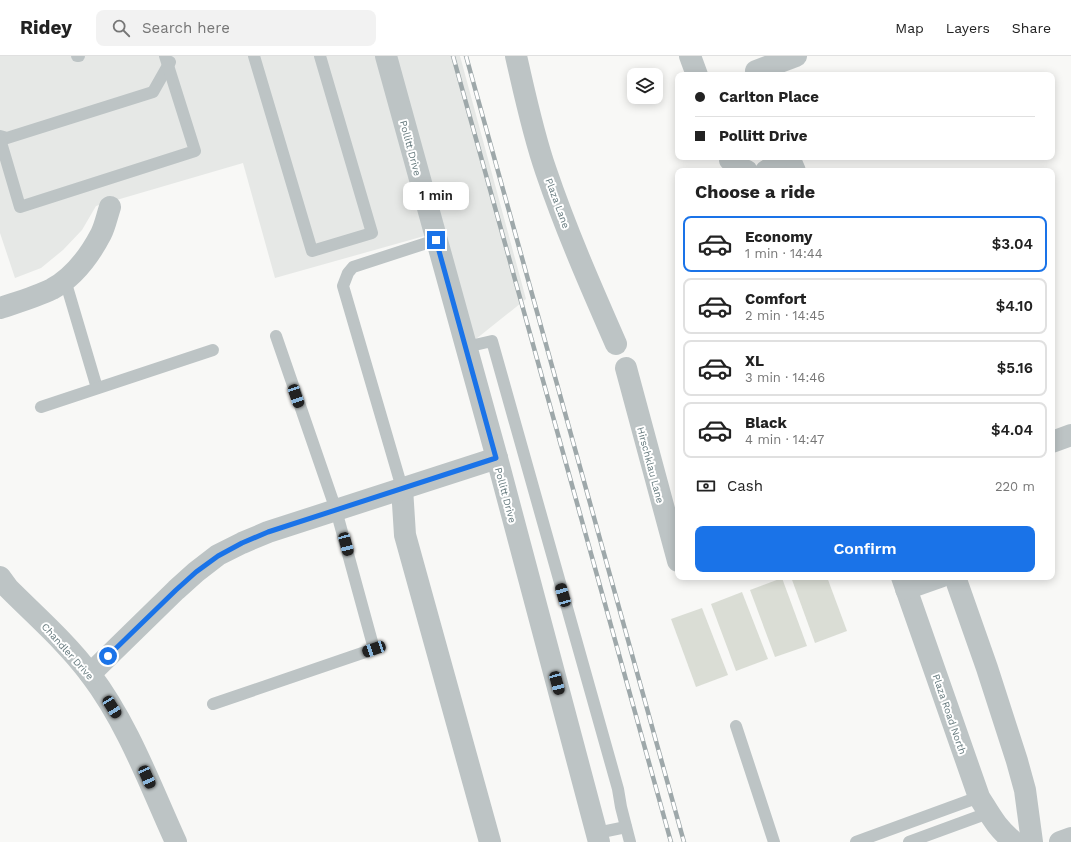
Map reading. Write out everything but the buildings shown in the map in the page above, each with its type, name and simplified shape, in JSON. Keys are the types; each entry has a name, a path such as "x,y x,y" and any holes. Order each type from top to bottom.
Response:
{"street":[{"name":"Pollitt Drive","path":"386,56 598,838"},
{"name":"Plaza Lane","path":"516,56 533,130 546,170 571,237 616,344"},
{"path":"690,56 696,72"},
{"path":"755,67 796,56"},
{"path":"771,168 774,166 777,160"},
{"path":"0,308 54,288 73,274 89,255 101,233 110,208"},
{"name":"Hirschklau Lane","path":"626,368 675,555"},
{"path":"1055,441 1071,435"},
{"path":"90,674 196,572 218,556 242,543 268,532 496,458"},
{"path":"402,488 405,535 490,842"},
{"name":"Chandler Drive","path":"0,577 8,588 70,650 90,674 119,718 176,842"},
{"path":"904,583 922,580"},
{"path":"956,580 1017,760 1024,790 1032,842"},
{"name":"Plaza Road North","path":"904,583 984,805 992,820 1003,833 1014,842"},
{"path":"1060,842 1071,838"}],"lane":[{"path":"254,56 312,251 372,233 320,56"},
{"path":"169,59 195,152 20,207 0,138 7,138 153,92 169,59"},
{"path":"402,488 343,286 348,273 353,267 436,240"},
{"path":"65,280 97,388"},
{"path":"213,704 374,649 336,510 276,336"},
{"path":"466,347 492,341 618,789 621,808 630,842"},
{"path":"41,408 213,350"},
{"path":"736,726 774,842"},
{"path":"856,842 984,805"},
{"path":"909,842 984,805"},
{"path":"598,838 626,827"}],"shaded area":[{"path":"0,56 460,56 526,299 466,347 435,233 275,278 243,163 96,206 82,230 63,250 41,268 15,278 0,233"},
{"path":"777,580 783,580 807,646 775,657 750,590"},
{"path":"792,580 828,580 847,631 815,643"},
{"path":"742,592 768,659 736,671 711,604"},
{"path":"702,608 728,675 696,687 671,619"}],"railway":[{"path":"453,56 671,842"},
{"path":"466,56 684,842"}],"route":[{"path":"108,656 196,572 218,556 242,543 268,532 496,458 436,240"}]}
